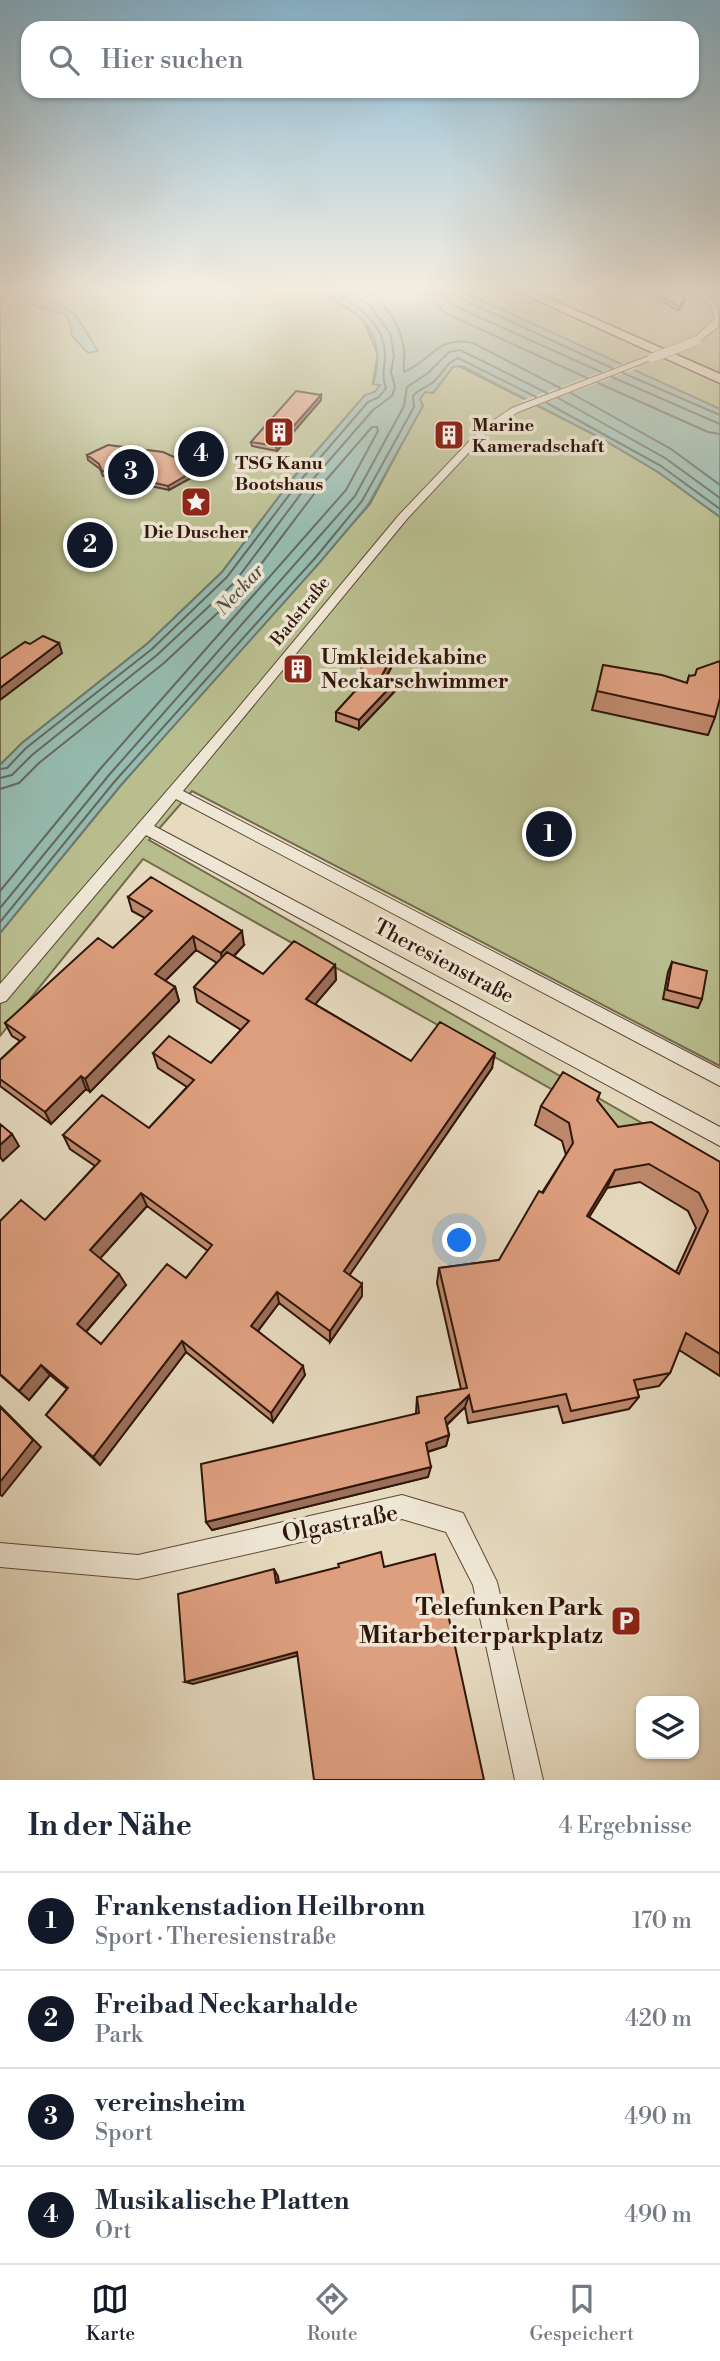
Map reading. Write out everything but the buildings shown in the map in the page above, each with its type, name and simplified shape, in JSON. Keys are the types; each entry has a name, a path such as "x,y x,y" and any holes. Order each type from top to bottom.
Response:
{"main road":[{"path":"700,370 720,379"}],"street":[{"name":"Badstraße","path":"0,996 403,517 484,431 515,410 620,370"},
{"name":"Theresienstraße","path":"174,792 720,1078"},
{"name":"Theresienstraße","path":"144,827 720,1137"},
{"name":"Olgastraße","path":"0,1555 138,1567 402,1507 454,1522 485,1582 529,1780"}],"green space":[{"path":"0,370 375,370 373,383 381,385 375,392 365,395 294,477 222,572 147,644 22,743 0,765"},
{"path":"451,370 467,370 599,437 658,472 720,517 720,1066 192,791 149,840 720,1168 720,1184 143,859 0,1036 0,933 121,785 370,504 422,406 419,399 425,391 433,393"},
{"path":"634,370 720,370 720,409"}],"water":[{"name":"Neckar","path":"376,370 451,370 433,393 425,392 420,399 423,406 368,505 121,785 0,933 0,765 22,743 147,644 222,572 294,477 365,395 375,392 380,385 373,384"},
{"path":"470,370 634,370 720,409 720,517 658,472 599,437"}],"pier":[{"path":"606,370 633,370 533,407 521,401"}],"place":[{"name":"TSG Kanu Bootshaus","path":"279,432"},
{"name":"Marine Kameradschaft","path":"449,435"},
{"name":"Musikalische Platten","path":"201,454"},
{"name":"vereinsheim","path":"131,472"},
{"name":"Die Duscher","path":"196,502"},
{"name":"Freibad Neckarhalde","path":"90,545"},
{"name":"Umkleidekabine Neckarschwimmer","path":"298,669"},
{"name":"Frankenstadion Heilbronn","path":"549,834"},
{"name":"Telefunken Park Mitarbeiterparkplatz","path":"626,1621"}]}
